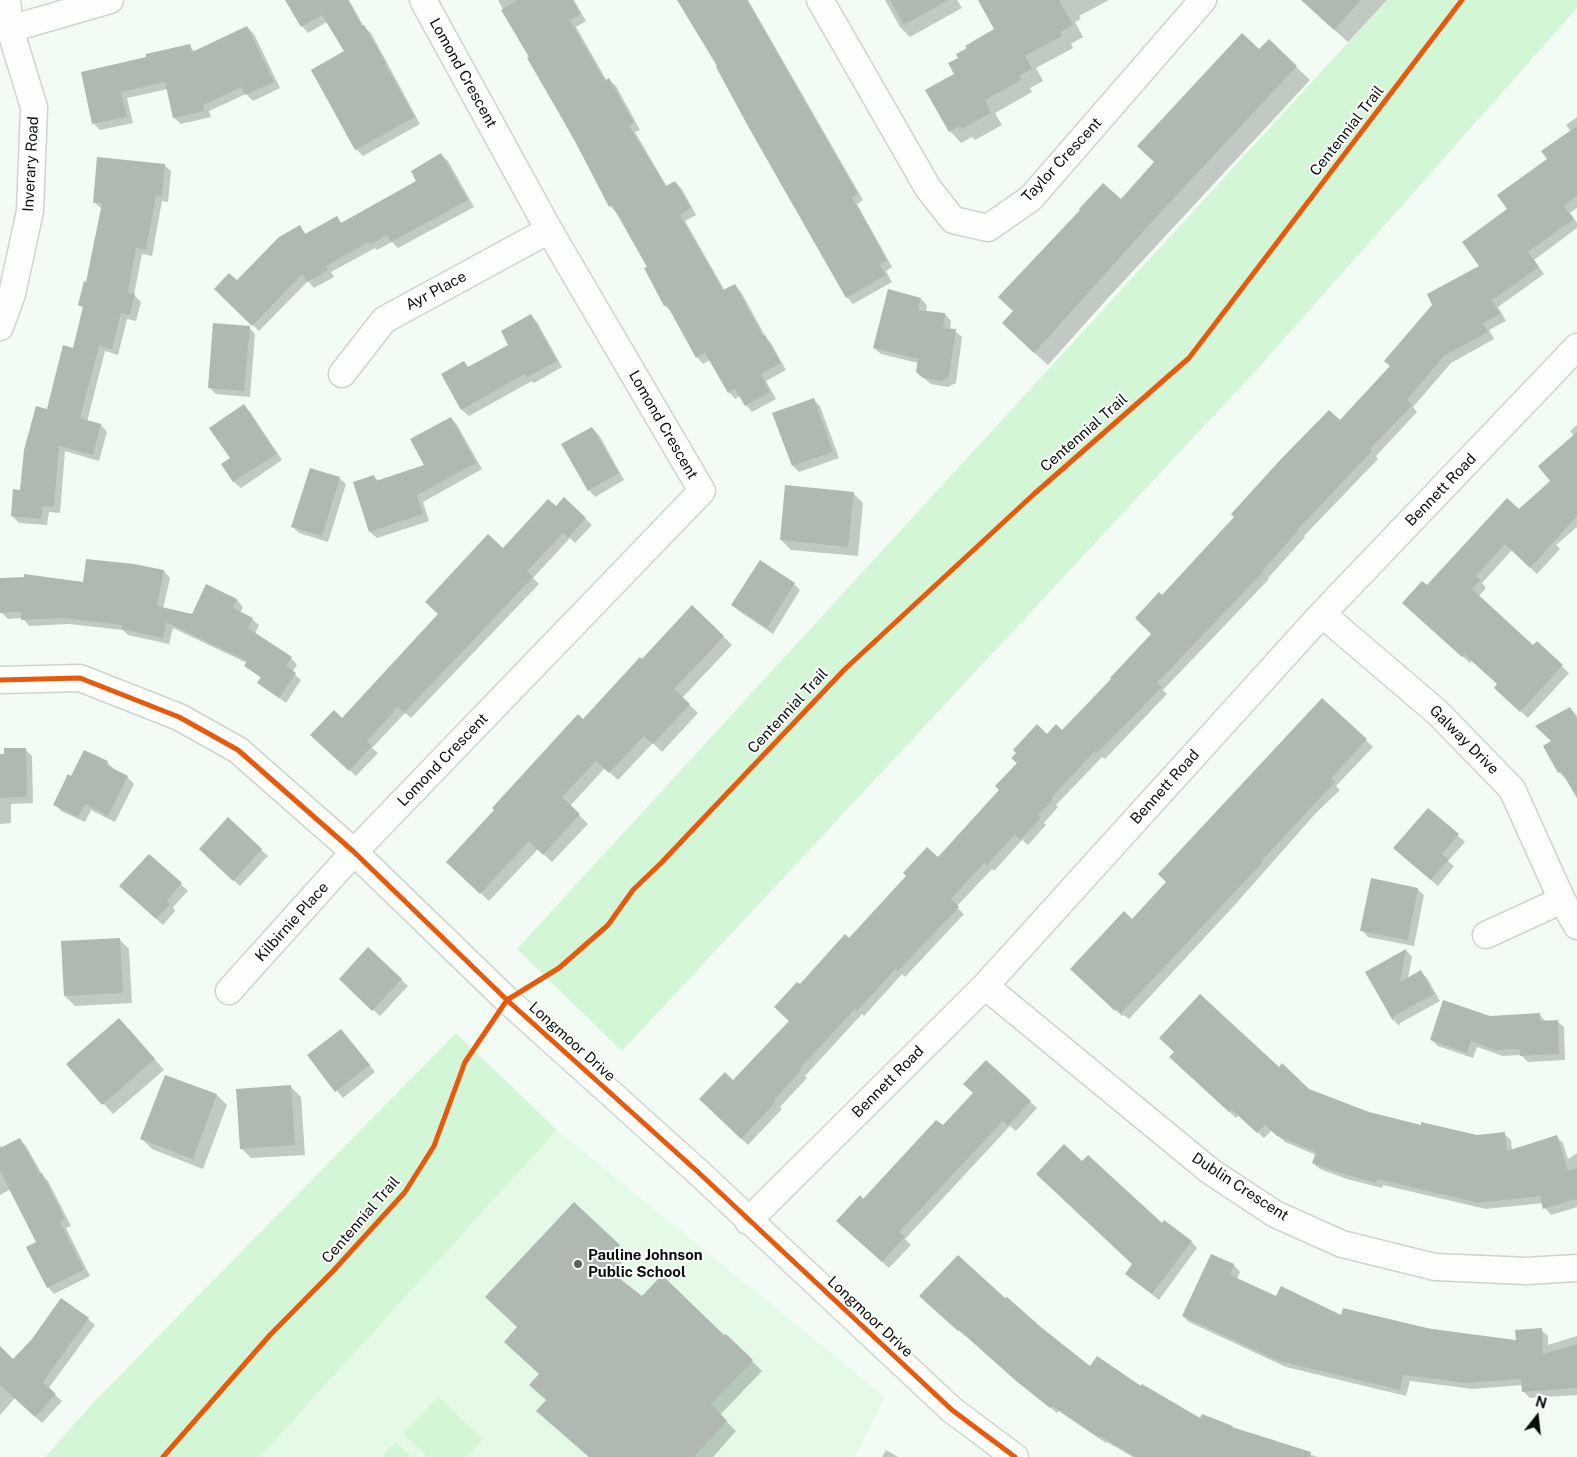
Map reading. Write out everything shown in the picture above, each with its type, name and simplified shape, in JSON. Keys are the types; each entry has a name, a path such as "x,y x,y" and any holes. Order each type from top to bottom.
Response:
{"street":[{"name":"Inverary Road","path":"0,327 6,292 30,211 34,108 10,29 7,0"},
{"path":"10,29 110,0"},
{"name":"Lomond Crescent","path":"354,852 702,491 549,230 423,0"},
{"name":"Taylor Crescent","path":"820,0 928,188 953,220 988,228 1031,198 1203,0"},
{"name":"Ayr Place","path":"342,374 384,320 549,230"},
{"name":"Bennett Road","path":"748,1220 985,986 1322,614 1577,347"},
{"name":"Galway Drive","path":"1322,614 1437,712 1512,789 1562,900 1577,926"},
{"name":"Longmoor Drive","path":"0,680 80,678 179,716 238,750 354,852 507,1000 698,1172 952,1410 1015,1457"},
{"name":"Kilbirnie Place","path":"229,991 354,852"},
{"path":"1486,935 1562,900"},
{"name":"Dublin Crescent","path":"985,986 1210,1172 1275,1214 1342,1244 1435,1267 1527,1271 1577,1268"}],"shaded area":[{"path":"1387,0 1577,0 1577,8 1259,367 622,1051 517,949"},
{"path":"456,1033 557,1130 260,1457 45,1457 92,1404"},
{"name":"Pauline Johnson Public School","path":"557,1130 885,1397 855,1457 260,1457"},
{"path":"438,1397 483,1439 467,1457 428,1457 403,1434"},
{"path":"396,1442 412,1457 382,1457"}],"building":[{"path":"285,0 348,0 386,63 415,117 355,150 311,70 344,51 322,15 301,27"},
{"path":"517,0 572,0 581,14 570,20 605,81 609,78 634,123 629,126 666,186 675,181 691,208 680,215 723,290 735,284 763,336 765,335 781,363 761,374 770,392 745,406 735,389 728,393 705,353 696,358 667,305 664,306 644,268 647,267 612,205 609,207 575,141 527,58 529,57 501,10"},
{"path":"677,0 747,0 858,194 852,197 887,260 880,265 886,275 846,298 749,128 717,66"},
{"path":"890,0 948,0 904,25"},
{"path":"978,0 1059,0 1073,25 1060,32 1062,36 1025,56 1032,69 1019,76 1021,80 985,100 991,113 962,129 960,126 949,132 925,90 954,74 948,63 958,58 956,54 967,48 965,46 994,29"},
{"path":"1301,0 1361,0 1334,30"},
{"path":"247,26 274,82 245,95 242,87 203,105 205,111 173,118 165,82 121,92 127,117 92,124 81,72 146,57 146,54 190,44 192,52"},
{"path":"1242,33 1259,49 1269,39 1297,66 1158,215 1034,353 1002,323 1013,311 998,297 1103,183 1121,199 1154,162 1137,146"},
{"path":"1577,126 1577,196 1564,206 1574,219 1528,252 1539,267 1492,300 1500,314 1483,323 1488,332 1444,356 1407,400 1412,405 1370,449 1372,451 1298,529 1263,572 1157,683 1162,687 1097,753 1095,751 1051,798 1053,800 1038,815 1041,818 1020,840 1015,834 987,865 984,863 951,899 959,907 898,971 895,969 857,1011 855,1009 800,1068 801,1070 774,1100 776,1102 741,1139 699,1099 725,1072 733,1080 789,1021 774,1007 797,982 800,984 845,934 849,938 906,876 903,873 927,847 938,857 999,790 995,786 1017,763 1011,758 1016,753 1013,750 1037,724 1047,734 1056,724 1062,730 1111,679 1151,634 1135,618 1159,592 1162,595 1234,517 1231,514 1329,410 1340,420 1390,366 1384,361 1432,305 1427,294 1479,266 1462,242 1507,209 1497,195 1547,159 1541,151"},
{"path":"441,153 468,200 391,242 387,235 370,245 368,242 326,266 328,270 307,282 302,274 252,326 214,289 229,273 237,280 279,237 300,225 305,234 337,216 341,223 416,181 411,171"},
{"path":"97,157 165,164 162,196 156,195 146,250 136,248 128,292 135,294 130,315 121,313 112,349 99,346 80,418 101,424 93,455 59,446 54,507 43,506 41,519 11,516 13,489 20,490 24,450 36,406 47,409 63,345 73,348 83,307 78,305 84,281 86,282 102,203 93,203"},
{"path":"888,289 921,298 918,310 945,313 943,328 956,329 949,377 941,381 923,378 916,372 918,359 873,348"},
{"path":"531,314 557,361 527,377 525,374 461,410 441,374 464,361 468,367 508,345 501,331"},
{"path":"213,323 250,326 244,391 208,388"},
{"path":"814,398 833,452 792,466 772,413"},
{"path":"244,404 277,454 233,482 221,464 230,458 209,428"},
{"path":"451,417 476,463 417,495 423,514 369,532 353,482 374,475 376,481 424,465 410,439"},
{"path":"592,427 619,473 588,491 561,444"},
{"path":"1577,432 1577,516 1530,568 1505,544 1476,576 1481,580 1472,589 1533,645 1537,641 1563,665 1520,712 1494,688 1497,684 1464,654 1462,657 1402,603 1422,581 1427,585 1507,498 1519,509 1550,481 1538,466"},
{"path":"310,468 340,477 322,536 291,527"},
{"path":"785,485 854,492 848,547 780,540"},
{"path":"564,497 586,518 568,538 563,533 527,571 533,577 404,713 398,707 367,741 372,746 349,771 310,735 334,710 342,718 438,614 425,602 488,534 503,548 548,499 556,506"},
{"path":"86,559 134,564 164,570 157,606 192,614 206,584 237,599 233,608 253,618 248,628 292,657 286,666 296,673 279,698 257,683 261,677 244,666 247,661 166,622 163,638 121,629 122,625 62,618 21,620 21,612 0,613 0,578 24,577 24,574 83,582"},
{"path":"760,560 795,583 767,628 731,605"},
{"path":"692,605 724,636 674,689 690,704 653,744 644,736 609,773 596,761 562,797 580,814 543,855 529,841 480,894 446,862 494,810 492,808 578,714 583,719 640,657 642,659"},
{"path":"1322,698 1367,739 1331,779 1335,782 1261,861 1262,863 1121,1013 1117,1009 1115,1011 1070,969 1124,911 1132,919 1166,882 1158,874"},
{"path":"1570,707 1577,719 1577,798 1561,771 1558,773 1543,746 1551,741 1535,726"},
{"path":"4,748 26,748 27,797 0,798 0,754 4,754"},
{"path":"84,750 108,761 106,765 128,776 108,816 85,804 78,817 53,805 68,774 71,776"},
{"path":"1428,808 1459,834 1442,854 1449,859 1431,880 1393,848"},
{"path":"228,817 262,849 233,881 199,849"},
{"path":"149,854 182,883 167,900 170,904 156,919 119,886"},
{"path":"1371,878 1418,888 1408,940 1360,931"},
{"path":"120,938 123,993 64,996 61,941"},
{"path":"368,947 402,979 372,1011 339,979"},
{"path":"1406,949 1400,982 1421,970 1434,994 1394,1016 1393,1021 1365,972"},
{"path":"1200,994 1279,1067 1282,1063 1309,1089 1369,1112 1421,1125 1421,1122 1477,1135 1505,1132 1507,1151 1557,1135 1568,1171 1577,1168 1577,1199 1543,1209 1540,1196 1478,1203 1377,1179 1376,1183 1312,1163 1316,1152 1277,1136 1265,1125 1257,1133 1231,1109 1229,1112 1169,1057 1174,1052 1159,1038"},
{"path":"1443,1000 1490,1016 1540,1013 1540,1021 1558,1020 1559,1054 1520,1056 1520,1049 1495,1050 1471,1041 1467,1053 1430,1040"},
{"path":"119,1018 155,1059 102,1105 66,1064"},
{"path":"341,1029 370,1065 335,1092 307,1055"},
{"path":"986,1060 1031,1101 1008,1126 1003,1121 899,1232 905,1237 882,1262 836,1221 860,1195 863,1199 936,1120 943,1125 973,1093 963,1084"},
{"path":"165,1075 217,1094 193,1159 140,1139"},
{"path":"291,1085 295,1145 240,1149 236,1089"},
{"path":"20,1138 40,1174 42,1173 65,1219 60,1222 84,1270 47,1288 26,1247 36,1242 0,1171 0,1148"},
{"path":"1064,1144 1082,1161 1088,1155 1162,1223 1164,1220 1192,1241 1152,1294 1125,1274 1132,1264 1036,1174"},
{"path":"574,1202 620,1245 606,1259 610,1263 606,1268 642,1296 662,1275 724,1335 726,1334 753,1360 711,1404 727,1421 694,1457 589,1457 536,1411 546,1400 529,1385 539,1374 504,1342 517,1327 485,1297"},
{"path":"1211,1254 1234,1264 1230,1275 1276,1296 1281,1286 1341,1315 1343,1308 1431,1329 1516,1340 1515,1330 1542,1328 1543,1354 1577,1344 1577,1388 1522,1392 1521,1379 1466,1383 1403,1375 1400,1390 1279,1361 1182,1316"},
{"path":"958,1255 1005,1298 1007,1297 1090,1366 1097,1356 1141,1386 1142,1384 1200,1418 1202,1414 1232,1427 1311,1452 1310,1457 1135,1457 1100,1436 1099,1438 1052,1406 1050,1408 919,1296"},
{"path":"61,1298 89,1318 43,1382 56,1394 35,1417 0,1385 0,1346 13,1359 32,1339"}],"cycle path":[{"name":"Centennial Trail","path":"163,1457 270,1335 334,1270 405,1192 434,1146 465,1062 507,1000 559,968 608,925 633,890 662,862 845,669 1034,494 1189,358 1462,0"},
{"path":"0,680 80,678 179,717 238,750 354,852 507,1000 698,1172 952,1410 1015,1457"}],"place":[{"name":"Pauline Johnson Public School","path":"578,1264"}]}
